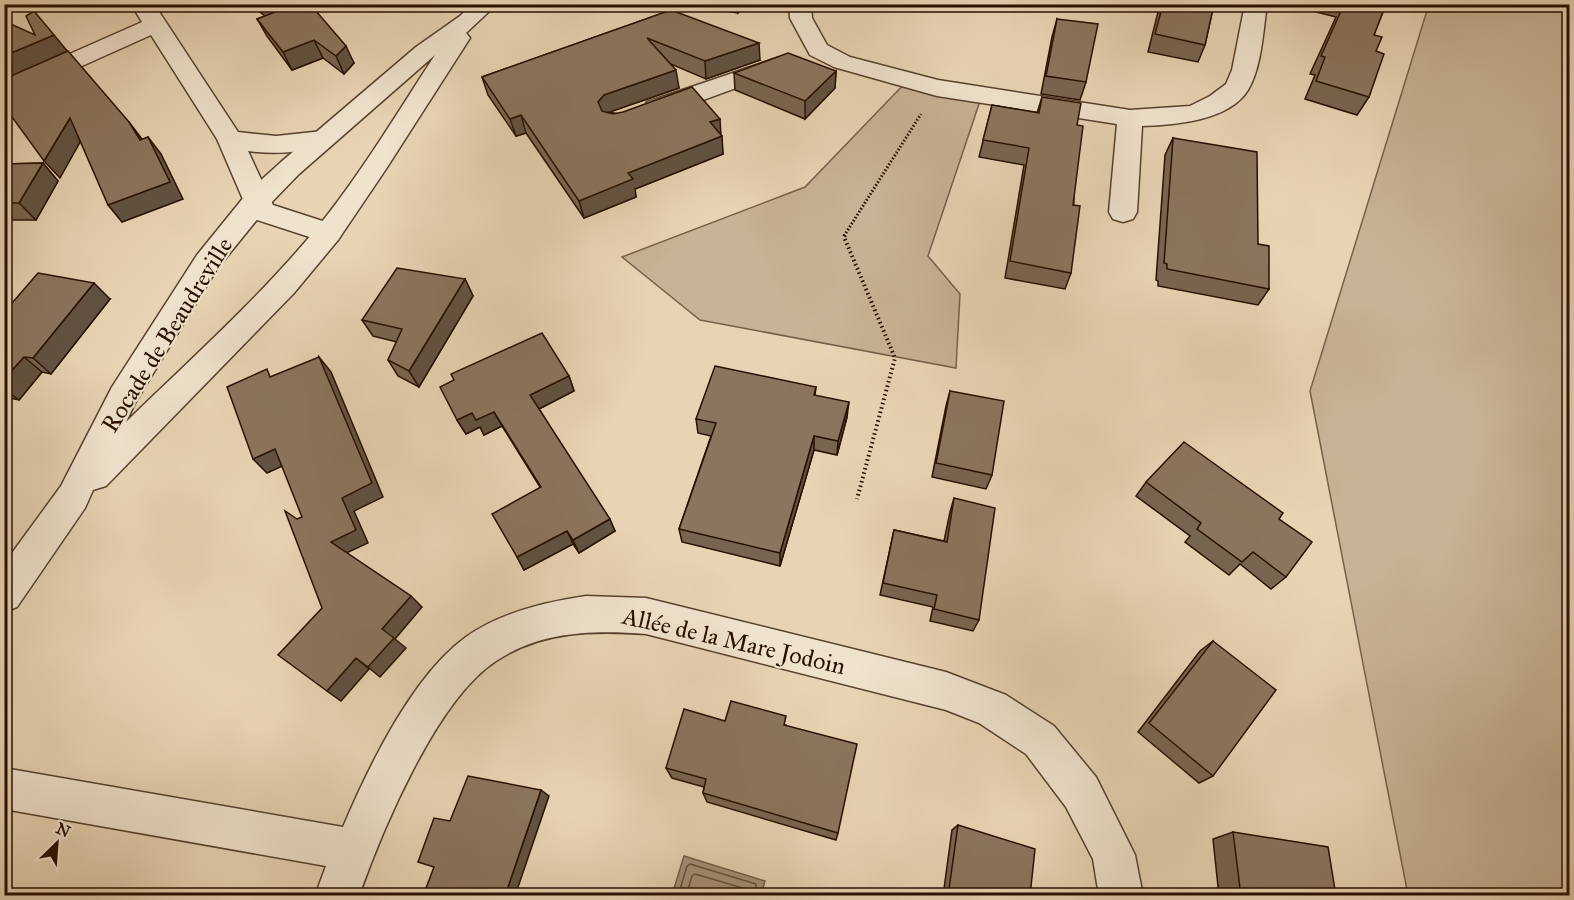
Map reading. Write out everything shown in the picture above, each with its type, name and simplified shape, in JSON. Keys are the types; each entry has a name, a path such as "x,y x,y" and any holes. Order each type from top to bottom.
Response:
{"street":[{"path":"800,4 801,18 819,50 843,62 938,88 1130,118 1167,117 1195,113 1220,102 1237,88 1244,70 1256,4"},
{"name":"Rocade de Beaudreville","path":"4,595 73,497 135,377 207,262 258,199 424,52 477,13"},
{"name":"Rocade de Beaudreville","path":"73,497 284,285 328,233 477,13"},
{"path":"4,93 148,15 230,139 258,199 261,211 328,233"},
{"path":"640,113 819,50"},
{"path":"1123,212 1130,118"},
{"path":"230,139 268,147 293,146 323,140"},
{"name":"Allée de la Mare Jodoin","path":"337,896 353,850 400,757 431,704 470,657 504,637 554,619 600,613 646,616 946,691 992,708 1040,740 1081,792 1114,855 1121,896"},
{"path":"4,788 353,850"}],"path":[{"path":"857,499 895,358 844,237 938,88"}],"shaded area":[{"path":"1429,4 1569,5 1569,895 1408,895 1310,391"},
{"path":"908,80 982,95 928,256 960,294 956,368 700,320 622,257 805,187"}],"water":[{"path":"684,856 765,881 761,895 672,895"}],"building":[{"path":"264,4 310,4 346,46 336,56 314,40 283,52 257,19 275,12"},
{"path":"1163,4 1214,4 1205,45 1155,34"},
{"path":"1344,4 1386,4 1374,35 1382,37 1376,51 1384,54 1369,97 1316,81 1325,57 1321,56"},
{"path":"671,10 759,43 705,61 647,38 676,70 604,95 598,102 602,111 613,114 692,87 720,119 710,122 722,136 628,173 633,179 579,201 521,115 510,119 482,77"},
{"path":"34,11 54,35 4,56 4,21 35,35 26,16"},
{"path":"1057,19 1098,24 1086,82 1046,76"},
{"path":"68,51 129,122 140,140 148,137 170,182 108,205 70,118 44,161 4,106 4,79"},
{"path":"788,53 836,71 805,101 734,73"},
{"path":"1042,97 1081,103 1077,125 1083,126 1073,205 1080,206 1071,273 1010,261 1029,148 983,140 992,105 1039,113"},
{"path":"1173,138 1257,152 1258,244 1269,246 1269,289 1167,269 1167,264 1164,263"},
{"path":"43,163 19,203 4,203 4,164"},
{"path":"397,268 465,279 409,371 388,360 402,329 362,320"},
{"path":"38,273 94,283 33,358 24,357 4,379 4,309 6,310"},
{"path":"542,333 569,376 530,395 610,519 573,540 567,531 517,557 492,514 541,487 494,412 476,420 472,413 457,420 440,387 454,380 451,374"},
{"path":"319,357 372,483 342,498 356,530 331,542 411,596 382,629 394,638 368,667 356,658 327,691 278,655 322,608 285,511 297,519 302,517 275,449 253,459 227,387 267,369 270,377"},
{"path":"715,366 816,387 814,395 849,402 838,441 814,436 780,553 679,529 716,423 696,419"},
{"path":"950,391 1004,401 992,475 936,463"},
{"path":"1184,442 1283,513 1279,519 1312,542 1286,577 1253,552 1242,562 1197,529 1201,523 1146,482"},
{"path":"954,498 995,508 979,620 934,609 937,595 883,583 894,530 947,542"},
{"path":"1213,641 1276,690 1213,776 1149,723"},
{"path":"731,701 786,716 784,725 857,744 838,833 703,793 706,779 666,768 684,709 725,721"},
{"path":"468,776 541,790 505,896 423,896 434,867 418,862 434,818 450,821"},
{"path":"958,825 1035,849 1030,896 948,896"},
{"path":"1233,832 1328,847 1336,896 1241,896"}]}
